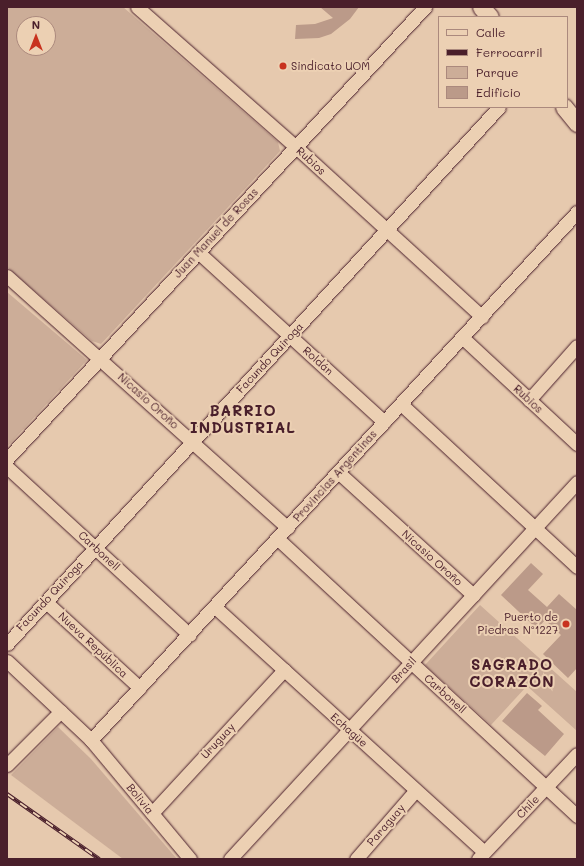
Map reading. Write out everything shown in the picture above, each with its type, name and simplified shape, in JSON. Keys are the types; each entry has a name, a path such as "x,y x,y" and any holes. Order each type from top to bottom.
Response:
{"main road":[{"path":"481,7 489,16"},
{"path":"565,108 577,123"}],"street":[{"name":"Rubios","path":"137,7 296,147 386,231 482,317"},
{"name":"Juan Manuel de Rosas","path":"7,459 425,7"},
{"name":"Facundo Quiroga","path":"7,644 498,108"},
{"name":"Provincias Argentinas","path":"91,740 190,635 577,212"},
{"name":"Roldán","path":"198,252 384,422"},
{"name":"Nicasio Oroño","path":"7,276 101,358 288,528"},
{"name":"Rubios","path":"462,338 577,444"},
{"path":"529,400 577,346"},
{"path":"401,404 577,567"},
{"name":"Carbonell","path":"7,467 96,547 190,635"},
{"name":"Nicasio Oroño","path":"338,472 473,595"},
{"name":"Brasil","path":"230,859 577,482"},
{"name":"Carbonell","path":"278,539 577,816"},
{"name":"Nueva República","path":"46,602 140,688"},
{"name":"Echagüe","path":"215,607 416,790 481,856"},
{"path":"7,661 91,740"},
{"name":"Uruguay","path":"152,813 284,670"},
{"path":"7,765 61,711"},
{"name":"Bolivia","path":"91,740 190,859"},
{"name":"Chile","path":"481,856 577,754"},
{"name":"Paraguay","path":"356,859 416,790"}],"green space":[{"path":"7,7 123,7 278,142 280,151 101,344 92,341 7,267"},
{"path":"7,292 87,360 7,447"},
{"path":"480,605 577,692 577,731 527,686 491,725 425,665"},
{"path":"58,727 91,759 177,859 123,859 11,775"}],"building":[{"path":"320,7 359,7 350,19 331,34 319,38 295,39 296,25 315,24 333,18"},
{"path":"531,563 543,574 528,590 547,607 559,594 577,610 577,668 568,678 543,654 561,635 545,620 537,629 501,595"},
{"path":"527,693 542,706 538,710 564,734 545,756 502,721"}],"railway":[{"path":"7,794 99,859"}],"place":[{"name":"Sindicato UOM","path":"283,66"},
{"name":"Puerto de Piedras Nº1227","path":"566,624"}],"district":[{"name":"BARRIO INDUSTRIAL","path":"243,418"},
{"name":"SAGRADO CORAZÓN","path":"512,672"}]}
